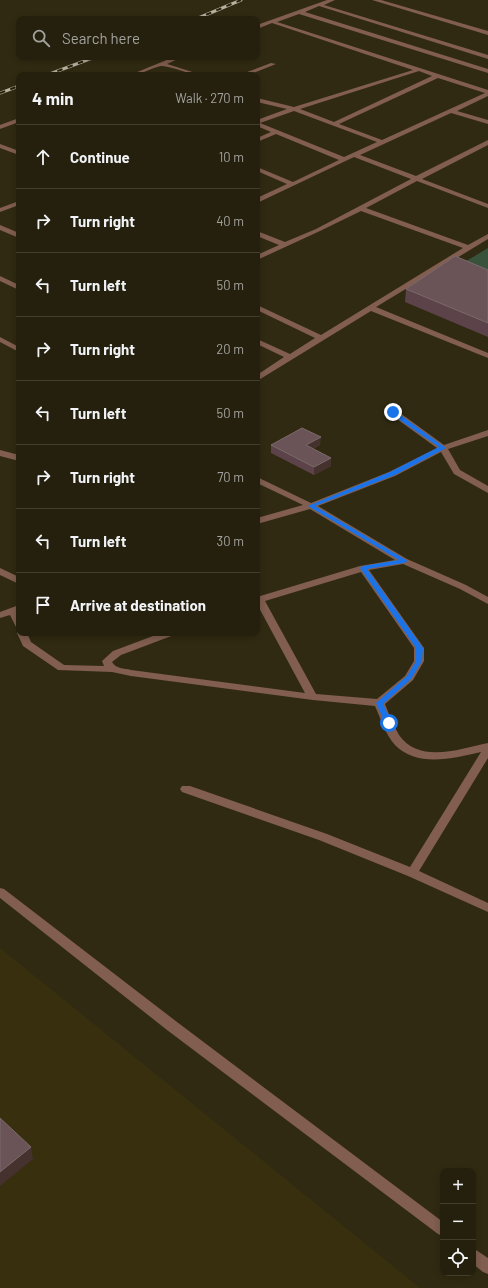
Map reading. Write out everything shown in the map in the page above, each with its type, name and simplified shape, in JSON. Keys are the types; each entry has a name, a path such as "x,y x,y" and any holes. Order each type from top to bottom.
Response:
{"street":[{"path":"260,26 332,0"},
{"path":"375,0 488,33"},
{"path":"320,5 488,57"},
{"path":"300,12 488,72"},
{"path":"273,22 421,69 488,93"},
{"path":"141,72 172,60"},
{"path":"162,64 189,72"},
{"path":"250,72 273,64"},
{"path":"260,122 294,109 421,69"},
{"path":"334,124 438,75"},
{"path":"260,200 382,142 451,112 488,93"},
{"path":"260,101 294,109 382,142"},
{"path":"451,112 488,122"},
{"path":"0,127 16,121"},
{"path":"260,124 345,160"},
{"path":"260,139 276,132"},
{"path":"260,257 360,208 488,142"},
{"path":"0,146 16,152"},
{"path":"478,148 488,151"},
{"path":"354,155 488,206"},
{"path":"260,170 293,184"},
{"path":"0,210 16,204"},
{"path":"360,208 468,248"},
{"path":"0,227 4,232 16,235"},
{"path":"260,234 285,245"},
{"path":"260,376 488,236"},
{"path":"0,278 16,286"},
{"path":"260,308 321,338"},
{"path":"371,308 488,356"},
{"path":"0,339 16,348"},
{"path":"260,342 290,357"},
{"path":"393,412 443,448 457,472 488,490"},
{"path":"260,520 311,506 392,474 443,448 488,433"},
{"path":"0,453 16,457"},
{"path":"260,481 311,506 404,561 463,587 488,601"},
{"path":"260,598 363,568 404,561"},
{"path":"23,636 27,644 62,668 112,669 313,697 379,703 409,678 419,661 419,648 363,568"},
{"path":"0,571 16,579"},
{"path":"260,603 313,697"},
{"path":"0,614 16,610"},
{"path":"112,669 108,665 107,661 110,657 162,636"},
{"path":"379,703 395,737 403,746 412,751 426,755 441,756 488,748"},
{"path":"412,873 488,748"},
{"path":"186,789 323,837 412,873 488,908"},
{"path":"0,892 166,1021 440,1228"},
{"path":"476,1257 488,1267"}],"shaded area":[{"path":"0,948 420,1288 0,1288"}],"green space":[{"path":"488,248 488,279 458,266"}],"building":[{"path":"455,256 488,270 488,323 406,289"},
{"path":"302,428 321,437 306,445 331,458 314,467 271,445"},
{"path":"0,1118 31,1147 0,1172"}],"railway":[{"path":"203,16 241,0"},
{"path":"55,72 87,60"},
{"path":"0,93 16,87"}],"route":[{"path":"389,723 379,703 409,678 419,661 419,648 392,607 363,568 404,561 311,506 392,474 443,448 393,412"}]}
